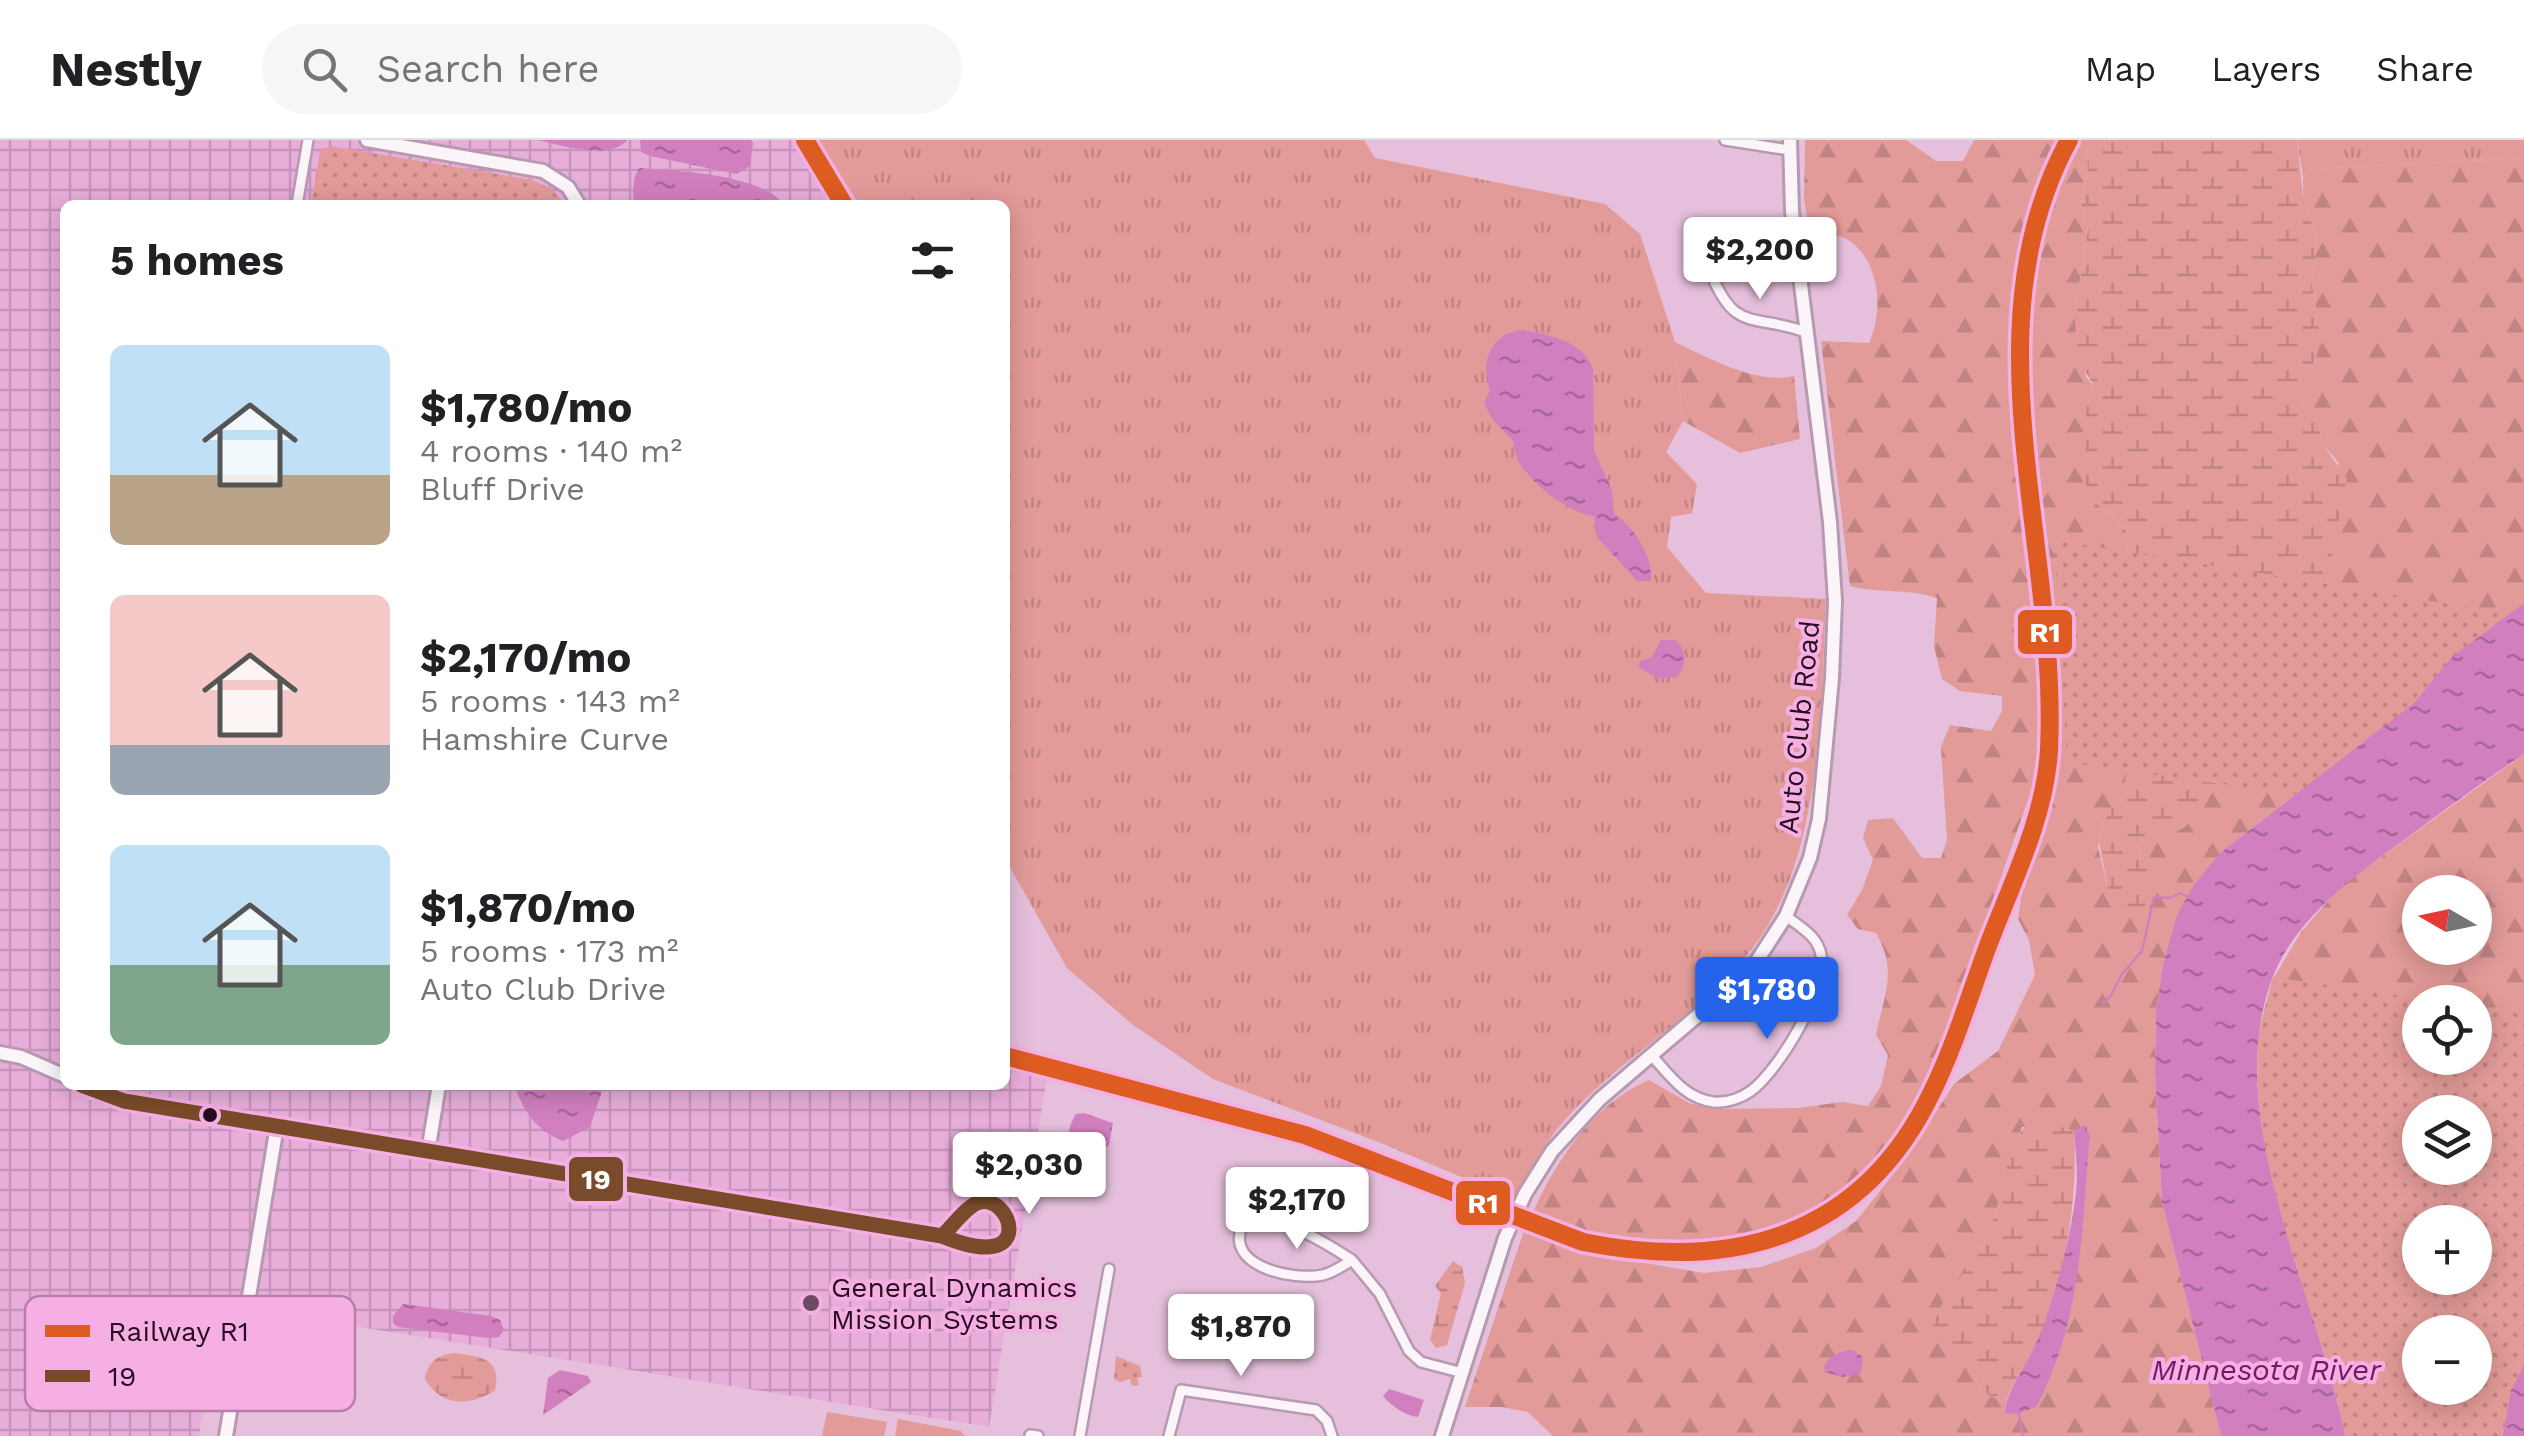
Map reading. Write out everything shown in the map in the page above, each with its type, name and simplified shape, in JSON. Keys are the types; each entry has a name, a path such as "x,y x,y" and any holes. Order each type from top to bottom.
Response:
{"street":[{"path":"298,200 308,140"},
{"path":"367,140 529,167 556,178 574,200"},
{"path":"1726,140 1789,145"},
{"name":"Auto Club Road","path":"1442,1436 1505,1238 1525,1194 1552,1150 1578,1120 1752,970 1786,916 1810,858 1819,819 1836,620 1834,561 1789,178 1789,145"},
{"path":"1710,271 1725,304 1742,317 1806,332"},
{"path":"1653,1057 1679,1085 1701,1099 1726,1102 1760,1083 1802,1021 1822,964 1818,944 1786,916"},
{"path":"0,1053 21,1057 60,1074"},
{"path":"94,1090 124,1102 942,1236 971,1248 1001,1246 1008,1236 1008,1220 998,1204 978,1203 942,1236"},
{"path":"428,1152 438,1090"},
{"path":"249,1296 277,1126"},
{"path":"1352,1260 1326,1274 1281,1274 1248,1257 1239,1248 1238,1237 1242,1226 1273,1222 1312,1236 1352,1260 1380,1294 1409,1351 1421,1362 1463,1373"},
{"path":"1080,1436 1108,1269"},
{"path":"1169,1436 1181,1390 1316,1410 1326,1420 1332,1436"},
{"path":"226,1436 230,1411"},
{"path":"1030,1435 1038,1436"}],"shaded area":[{"path":"0,140 813,140 837,171 848,200 60,200 60,1090 1010,1090 1010,1065 1037,1074 1047,1078 989,1427 355,1326 355,1296 25,1296 25,1411 203,1411 199,1436 0,1436"}],"green space":[{"path":"816,140 1364,140 1375,158 1605,204 1640,234 1675,342 1683,421 1666,452 1697,484 1692,513 1671,517 1667,547 1706,593 1826,599 1814,780 1793,869 1776,910 1754,946 1710,993 1609,1077 1563,1122 1513,1199 1213,1079 1133,1025 1067,968 1010,866 1010,200 857,200"},
{"path":"1805,140 1906,140 1936,161 1963,161 1974,140 2061,140 2021,254 2014,312 2015,403 2044,699 2040,766 1932,1074 1907,1124 1886,1154 1849,1190 1786,1226 1714,1243 1633,1244 1565,1228 1534,1210 1554,1171 1580,1134 1629,1090 1649,1080 1689,1103 1717,1109 1798,1108 1842,1102 1868,1106 1881,1086 1888,1055 1876,1035 1888,971 1876,933 1858,929 1847,915 1873,860 1863,838 1868,820 1893,818 1922,858 1941,858 1947,840 1941,747 1950,725 1991,731 2002,711 2002,696 1960,691 1942,679 1934,646 1937,598 1850,586 1821,341 1869,343 1877,316 1876,287 1859,249 1844,238 1809,228 1804,199"},
{"path":"2073,140 2297,140 2303,197 2317,238 2312,286 2318,317 2318,350 2310,373 2297,391 2302,407 2317,417 2322,443 2347,479 2327,578 2310,620 2201,810 2183,828 2171,833 2146,834 2137,845 2141,862 2152,878 2149,900 2137,916 2122,909 2108,888 2099,842 2104,821 2123,790 2132,746 2127,533 2094,502 2086,485 2086,409 2094,386 2076,356 2075,310 2088,230 2081,204 2088,172 2086,141 2074,144"},
{"path":"2086,140 2088,172 2081,204 2088,230 2075,310 2086,377 2094,386 2086,409 2094,502 2127,533 2132,746 2124,790 2104,821 2098,847 2108,888 2141,862 2137,845 2146,834 2165,834 2201,810 2339,463 2322,443 2317,417 2302,407 2296,391 2310,373 2318,350 2318,317 2312,286 2317,238 2303,197 2303,177 2312,169 2524,158 2524,603 2414,703 2220,853 2176,917 2163,964 2156,1011 2155,1075 2162,1202 2221,1436 1553,1436 1528,1412 1465,1407 1526,1225 1616,1258 1704,1273 1761,1267 1816,1248 1856,1221 1903,1162 1954,1084 1998,1051 2035,975 2029,940 2018,919 2024,877 2053,777 2058,725 2025,340 2039,239 2074,144","holes":["2052,1124 2074,1131 2085,1126 2090,1135 2077,1274 2063,1340 2037,1406 2004,1412 2006,1403 1982,1392 1948,1293 1974,1261 1989,1233 2022,1127"]},
{"path":"2297,140 2524,140 2524,158 2312,169 2303,177"},
{"path":"330,146 532,180 551,189 561,200 312,200 320,151"},
{"path":"1675,342 1749,373 1794,376 1800,439 1740,453 1683,421"},
{"path":"2054,540 2524,616 2362,804 2067,762"},
{"path":"2524,754 2524,1273 2492,1371 2492,1315 2402,1315 2402,1405 2450,1405 2345,1436 2258,1041 2272,981 2301,932 2341,886"},
{"path":"2273,977 2402,996 2402,1075 2492,1075 2492,1009 2524,1014 2524,1436 2345,1436 2275,1194 2265,1145 2258,1095 2262,1020"},
{"path":"2033,1117 2074,1131 2074,1186 2067,1242 2054,1297 2034,1349 2006,1403 1982,1392 1970,1366 1945,1348 1933,1324 1948,1293 1986,1239 2010,1155"},
{"path":"1453,1261 1462,1267 1465,1283 1447,1345 1436,1348 1430,1340 1441,1293 1435,1286"},
{"path":"455,1353 481,1358 492,1365 495,1390 466,1401 439,1395 425,1379 426,1373 439,1357"},
{"path":"1116,1356 1140,1366 1139,1385 1132,1386 1130,1379 1114,1379"},
{"path":"827,1412 887,1422 884,1436 822,1436"},
{"path":"898,1419 961,1431 965,1436 895,1436"}],"water":[{"path":"537,140 627,140 609,150 597,151"},
{"path":"640,140 753,143 750,166 737,174 650,156 641,152"},
{"path":"640,168 739,180 778,200 634,200"},
{"path":"1523,330 1565,341 1588,359 1593,369 1594,451 1612,490 1614,514 1641,543 1651,581 1637,581 1597,537 1594,516 1570,508 1530,477 1515,453 1514,442 1492,419 1484,403 1490,390 1486,369 1490,351 1503,337"},
{"name":"Minnesota River","path":"2524,603 2524,754 2377,860 2315,913 2283,955 2264,1006 2257,1063 2265,1148 2345,1436 2221,1436 2162,1202 2155,1075 2156,1011 2176,917 2193,886 2220,853 2414,703 2452,657"},
{"path":"1661,640 1675,640 1682,648 1684,663 1677,677 1660,679 1639,668 1640,661 1652,657"},
{"path":"516,1090 602,1090 590,1127 563,1141 545,1131 522,1104"},
{"path":"1076,1114 1113,1123 1109,1145 1103,1149 1070,1148 1072,1122"},
{"path":"2085,1125 2090,1135 2081,1240 2072,1307 2063,1340 2037,1406 2019,1414 2004,1413 2055,1290 2076,1196 2074,1131"},
{"path":"403,1304 491,1316 500,1320 504,1330 499,1337 488,1338 398,1327 393,1316"},
{"path":"1852,1350 1863,1357 1861,1373 1843,1377 1825,1372 1824,1366 1832,1356"},
{"path":"2524,1365 2524,1436 2503,1436 2511,1390"},
{"path":"560,1370 588,1376 591,1382 543,1415 548,1378"},
{"path":"1389,1389 1424,1400 1418,1417 1404,1413 1386,1400 1383,1396"}],"waterway":[{"path":"2102,1003 2142,951 2154,897 2171,898 2180,893 2190,898"},
{"path":"2019,1414 2023,1436"}],"rail line":[{"name":"R1","path":"805,140 841,200"},
{"name":"R1","path":"1010,1057 1305,1135 1583,1242 1638,1250 1691,1252 1740,1246 1787,1233 1830,1212 1869,1181 1903,1142 1940,1075 2025,852 2046,776 2049,674 2024,440 2020,363 2024,286 2039,212 2069,140"}],"transit line":[{"name":"19","path":"94,1090 124,1101 942,1236"},
{"name":"19","path":"989,1202 1007,1218 1009,1230 1005,1240 994,1246 973,1246 942,1236 977,1203 989,1202"}],"place":[{"name":"General Dynamics Mission Systems","path":"811,1303"}]}
